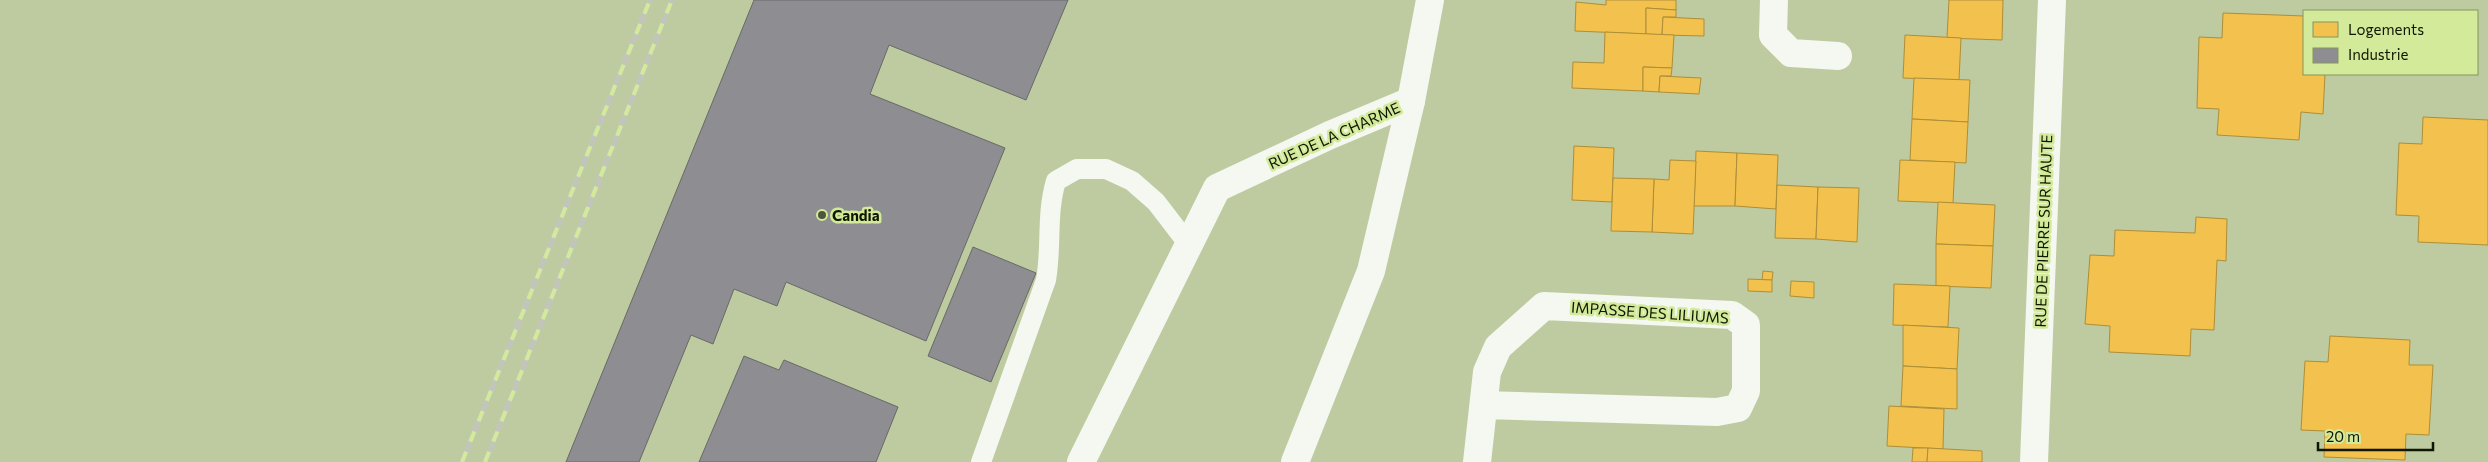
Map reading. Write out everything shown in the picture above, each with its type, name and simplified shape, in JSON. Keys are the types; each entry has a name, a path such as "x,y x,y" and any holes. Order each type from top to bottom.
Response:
{"street":[{"path":"1411,101 1430,0"},
{"path":"1774,0 1773,35 1791,53 1838,56"},
{"name":"RUE DE PIERRE SUR HAUTE","path":"2034,462 2052,0"},
{"name":"RUE DE LA CHARME","path":"1081,462 1217,188 1330,135 1411,101"},
{"name":"RUE DE LA CHARME","path":"1295,462 1371,271 1411,101"},
{"name":"IMPASSE DES LILIUMS","path":"1477,462 1487,372 1498,348 1544,306 1732,315 1746,325 1746,391 1738,408 1718,412 1484,405"}],"lane":[{"path":"981,462 1046,280 1051,254 1050,199 1056,181 1077,169 1106,169 1132,181 1156,202 1188,245"}],"building: Logements":[{"path":"1606,0 1676,0 1676,10 1646,8 1646,34 1575,31 1576,2 1606,5"},
{"path":"1949,0 2003,0 2002,40 1947,38"},
{"path":"1646,8 1676,10 1676,17 1663,17 1662,35 1646,34"},
{"path":"2223,13 2303,16 2303,75 2325,75 2323,114 2301,112 2299,140 2217,135 2219,109 2197,108 2199,37 2222,38"},
{"path":"1663,17 1704,19 1704,36 1662,35"},
{"path":"1605,32 1674,35 1672,68 1643,67 1643,91 1572,88 1573,62 1604,63"},
{"path":"1905,35 1961,38 1959,80 1903,78"},
{"path":"1643,67 1672,68 1671,76 1660,76 1659,92 1643,91"},
{"path":"1660,76 1701,78 1699,94 1659,92"},
{"path":"1914,78 1970,80 1968,122 1912,119"},
{"path":"2423,117 2488,120 2488,245 2418,242 2419,216 2396,215 2399,143 2422,144"},
{"path":"1912,119 1968,122 1966,163 1910,160"},
{"path":"1574,146 1614,148 1612,202 1572,200"},
{"path":"1696,151 1737,153 1735,206 1694,206"},
{"path":"1737,153 1778,155 1776,209 1735,206"},
{"path":"1670,160 1696,161 1693,234 1652,232 1654,179 1669,180"},
{"path":"1900,160 1955,162 1953,203 1898,201"},
{"path":"1613,178 1654,179 1652,232 1611,231"},
{"path":"1777,185 1818,187 1816,239 1775,238"},
{"path":"1818,187 1859,188 1857,242 1816,239"},
{"path":"1938,202 1995,205 1993,246 1936,244"},
{"path":"2196,217 2227,219 2226,261 2217,260 2214,330 2191,329 2190,356 2109,352 2110,326 2085,324 2090,255 2114,256 2115,230 2195,233"},
{"path":"1936,244 1993,246 1991,288 1936,286"},
{"path":"1763,271 1773,272 1772,280 1762,280"},
{"path":"1748,279 1772,280 1772,292 1748,291"},
{"path":"1791,281 1814,282 1814,298 1790,296"},
{"path":"1894,284 1950,286 1948,327 1893,325"},
{"path":"1903,325 1959,328 1957,369 1903,366"},
{"path":"2330,336 2410,340 2409,365 2433,365 2429,435 2406,434 2405,460 2324,457 2325,431 2301,430 2305,361 2328,362"},
{"path":"1903,366 1957,369 1957,409 1901,406"},
{"path":"1889,406 1944,409 1943,449 1887,446"},
{"path":"1913,448 1928,448 1927,462 1912,462"},
{"path":"1928,448 1982,451 1982,462 1927,462"}],"building: Industrie":[{"name":"Candia","path":"754,0 1068,0 1026,100 889,45 870,94 1005,148 926,341 786,282 777,306 734,289 713,344 691,335 639,462 566,462"},
{"path":"973,247 1036,273 991,382 928,356"},
{"path":"744,356 779,370 784,360 898,407 876,462 699,462"}],"railway":[{"path":"462,462 650,0"},
{"path":"485,462 672,0"}],"place":[{"name":"Candia","path":"822,215"}]}
